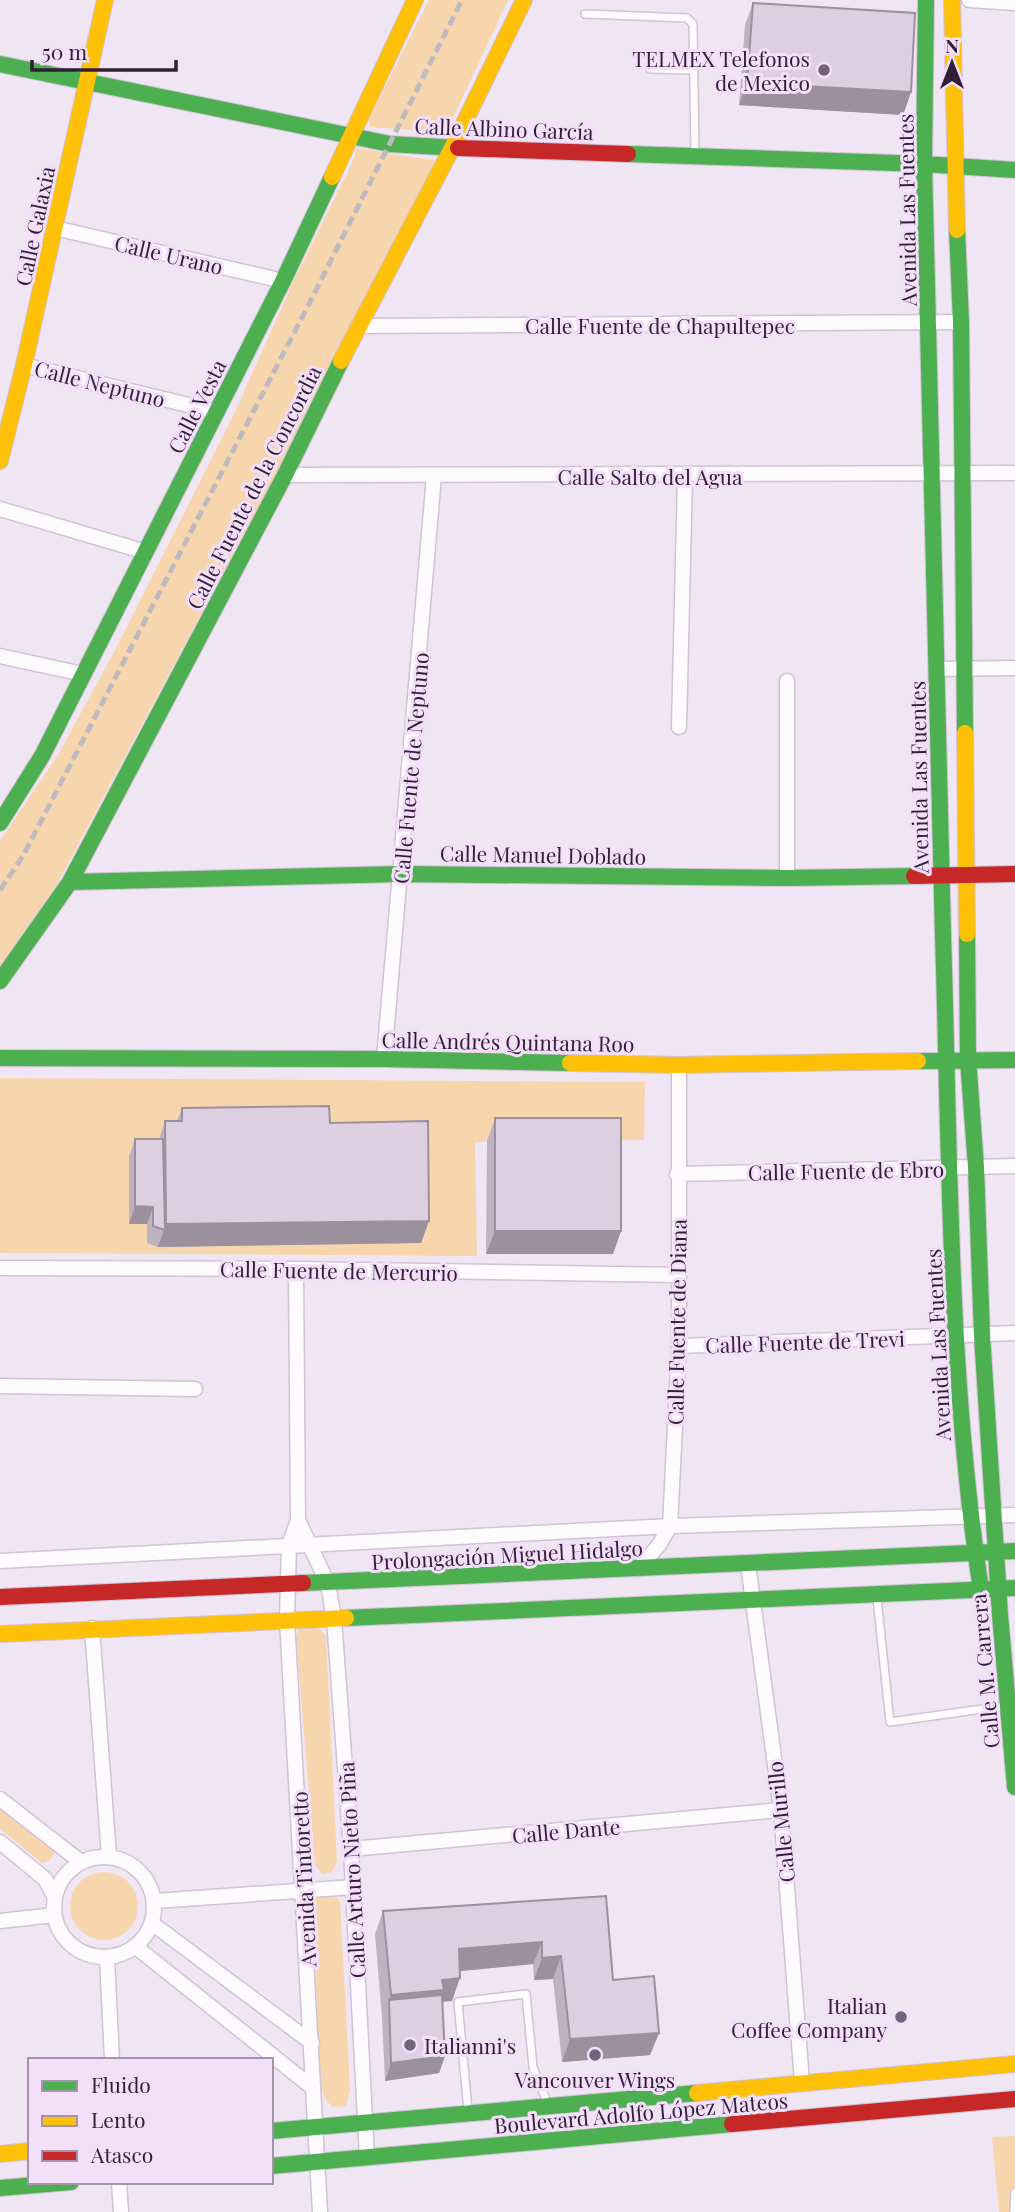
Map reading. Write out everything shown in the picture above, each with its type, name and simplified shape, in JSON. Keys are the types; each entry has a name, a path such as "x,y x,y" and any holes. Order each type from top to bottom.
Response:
{"main road":[{"name":"Calle Galaxia","path":"0,461 106,0"},
{"name":"Calle Vesta","path":"0,823 43,756 217,412 283,281 415,0"},
{"name":"Calle Fuente de la Concordia","path":"0,981 70,882 285,475 358,326 452,148 524,0"},
{"name":"Avenida Las Fuentes","path":"926,0 924,164 950,1167 956,1336 974,1553"},
{"path":"952,0 954,166 961,322 968,1059 976,1167 982,1335 997,1552"},
{"name":"Calle Albino García","path":"0,64 390,144 924,164 1015,170"},
{"name":"Calle Manuel Doblado","path":"70,882 401,874 788,878 1015,874"},
{"name":"Calle Andrés Quintana Roo","path":"0,1058 384,1059 678,1065 1015,1060"},
{"name":"Prolongación Miguel Hidalgo","path":"0,1597 1015,1551"},
{"name":"Calle M. Carrera","path":"997,1552 1007,1589 1009,1706 1015,1787"},
{"name":"Calle M. Carrera","path":"974,1553 981,1590"},
{"path":"0,1634 287,1619 1007,1589"},
{"name":"Boulevard Adolfo López Mateos","path":"273,2131 1015,2064"},
{"name":"Boulevard Adolfo López Mateos","path":"273,2166 1015,2099"},
{"path":"0,2154 28,2151"},
{"path":"0,2188 47,2184"}],"street":[{"path":"969,0 1015,3"},
{"name":"Calle Urano","path":"55,228 283,281"},
{"name":"Calle Fuente de Chapultepec","path":"358,326 961,322"},
{"name":"Calle Neptuno","path":"24,365 217,412"},
{"name":"Calle Salto del Agua","path":"285,475 434,477 1015,473"},
{"path":"678,727 685,475"},
{"name":"Calle Fuente de Neptuno","path":"384,1059 434,477"},
{"path":"0,509 146,552"},
{"path":"0,656 83,674"},
{"path":"936,669 1015,668"},
{"path":"787,681 788,878"},
{"name":"Calle Fuente de Diana","path":"670,1526 679,1346 678,1065"},
{"name":"Calle Fuente de Ebro","path":"677,1174 1015,1166"},
{"name":"Calle Fuente de Mercurio","path":"0,1268 678,1275"},
{"path":"296,1269 298,1520 328,1584"},
{"name":"Calle Fuente de Trevi","path":"679,1346 1015,1333"},
{"path":"0,1386 195,1389"},
{"path":"0,1561 670,1526 1015,1516"},
{"name":"Avenida Tintoretto","path":"298,1520 289,1545 287,1619 320,2212"},
{"path":"638,1569 659,1545 670,1526"},
{"name":"Calle Murillo","path":"748,1564 781,1810 802,2082"},
{"name":"Calle Arturo Nieto Piña","path":"328,1584 334,1619 351,1849 367,2158"},
{"path":"92,1628 110,1856"},
{"path":"0,1799 81,1862"},
{"name":"Calle Dante","path":"351,1849 781,1810"},
{"path":"0,1842 45,1879 54,1896 54,1915 60,1932 72,1946 87,1955 107,1958 124,1954 136,1947 153,1924 155,1900 150,1884 130,1863 110,1856 81,1862 67,1872 54,1896"},
{"path":"155,1900 353,1886"},
{"path":"0,1921 54,1915"},
{"path":"153,1924 312,2043"},
{"path":"136,1947 313,2088"},
{"path":"107,1958 112,2058"},
{"path":"119,2184 121,2212"}],"lane":[{"path":"585,14 687,19 693,24 695,156"},
{"path":"650,69 694,70"},
{"path":"877,1594 890,1722 1009,1706"},
{"path":"468,2113 458,2001 526,1994 533,2067 548,2106"},
{"path":"1014,2212 1015,2192"}],"shaded area":[{"path":"429,0 508,0 446,133 370,127 369,118"},
{"path":"357,148 437,161 329,374 57,884 0,966 0,841 58,755 113,654 234,414"},
{"path":"0,1078 645,1082 644,1140 475,1142 477,1256 0,1253"},
{"path":"300,1627 320,1629 326,1636 337,1862 332,1872 322,1874 315,1865 296,1636"},
{"path":"0,1809 55,1852 50,1860 42,1863 0,1829"},
{"path":"97,1872 111,1872 123,1877 133,1887 138,1906 133,1925 123,1935 111,1940 97,1940 85,1935 75,1925 70,1913 70,1899 75,1887 85,1877"},
{"path":"317,1893 330,1893 340,1901 350,2090 346,2106 332,2107 325,2098 320,2083 313,1908"},
{"path":"1015,2136 1015,2212 999,2212 992,2137"}],"building":[{"name":"TELMEX Telefonos de Mexico","path":"753,3 915,13 911,92 747,83"},
{"path":"329,1106 330,1123 428,1121 429,1221 166,1224 165,1121 182,1121 182,1108"},
{"path":"495,1118 621,1118 621,1231 495,1231"},
{"path":"135,1139 163,1139 165,1230 153,1226 153,1207 135,1206"},
{"path":"606,1896 613,1980 654,1976 659,2033 570,2039 561,1956 542,1958 542,1942 459,1949 460,1978 442,1980 444,1990 391,1995 383,1911"},
{"name":"Italianni's","path":"442,1995 445,2056 391,2063 389,2000"}],"railway":[{"path":"0,890 23,856 309,304 462,0"}],"traffic: fast":[{"path":"926,0 924,164 943,935"},
{"path":"0,64 390,144 458,148"},
{"path":"628,154 924,164 1015,170"},
{"path":"0,823 42,756 283,281 332,177"},
{"path":"957,230 961,322 965,733"},
{"path":"0,981 70,882 285,475 341,361"},
{"path":"70,882 401,874 787,878 914,876"},
{"path":"967,934 968,1059 976,1167 982,1335 1000,1615 1015,1787"},
{"path":"943,935 956,1345 970,1509 981,1590"},
{"path":"0,1058 384,1059 570,1063"},
{"path":"918,1061 1015,1060"},
{"path":"303,1583 1015,1551"},
{"path":"346,1618 1015,1588"},
{"path":"273,2131 697,2093"},
{"path":"273,2166 732,2124"},
{"path":"0,2188 47,2184"}],"traffic: slow":[{"path":"0,461 105,0"},
{"path":"332,177 415,0"},
{"path":"341,361 452,148 524,0"},
{"path":"952,0 957,230"},
{"path":"965,733 967,934"},
{"path":"570,1063 679,1065 918,1061"},
{"path":"0,1634 346,1618"},
{"path":"697,2093 1015,2064"},
{"path":"0,2154 28,2151"}],"traffic: jam":[{"path":"458,148 628,154"},
{"path":"914,876 1015,874"},
{"path":"0,1597 303,1583"},
{"path":"732,2124 1015,2099"}],"place":[{"name":"TELMEX Telefonos de Mexico","path":"824,70"},
{"name":"Italian Coffee Company","path":"901,2017"},
{"name":"Italianni's","path":"410,2045"},
{"name":"Vancouver Wings","path":"595,2055"}]}
